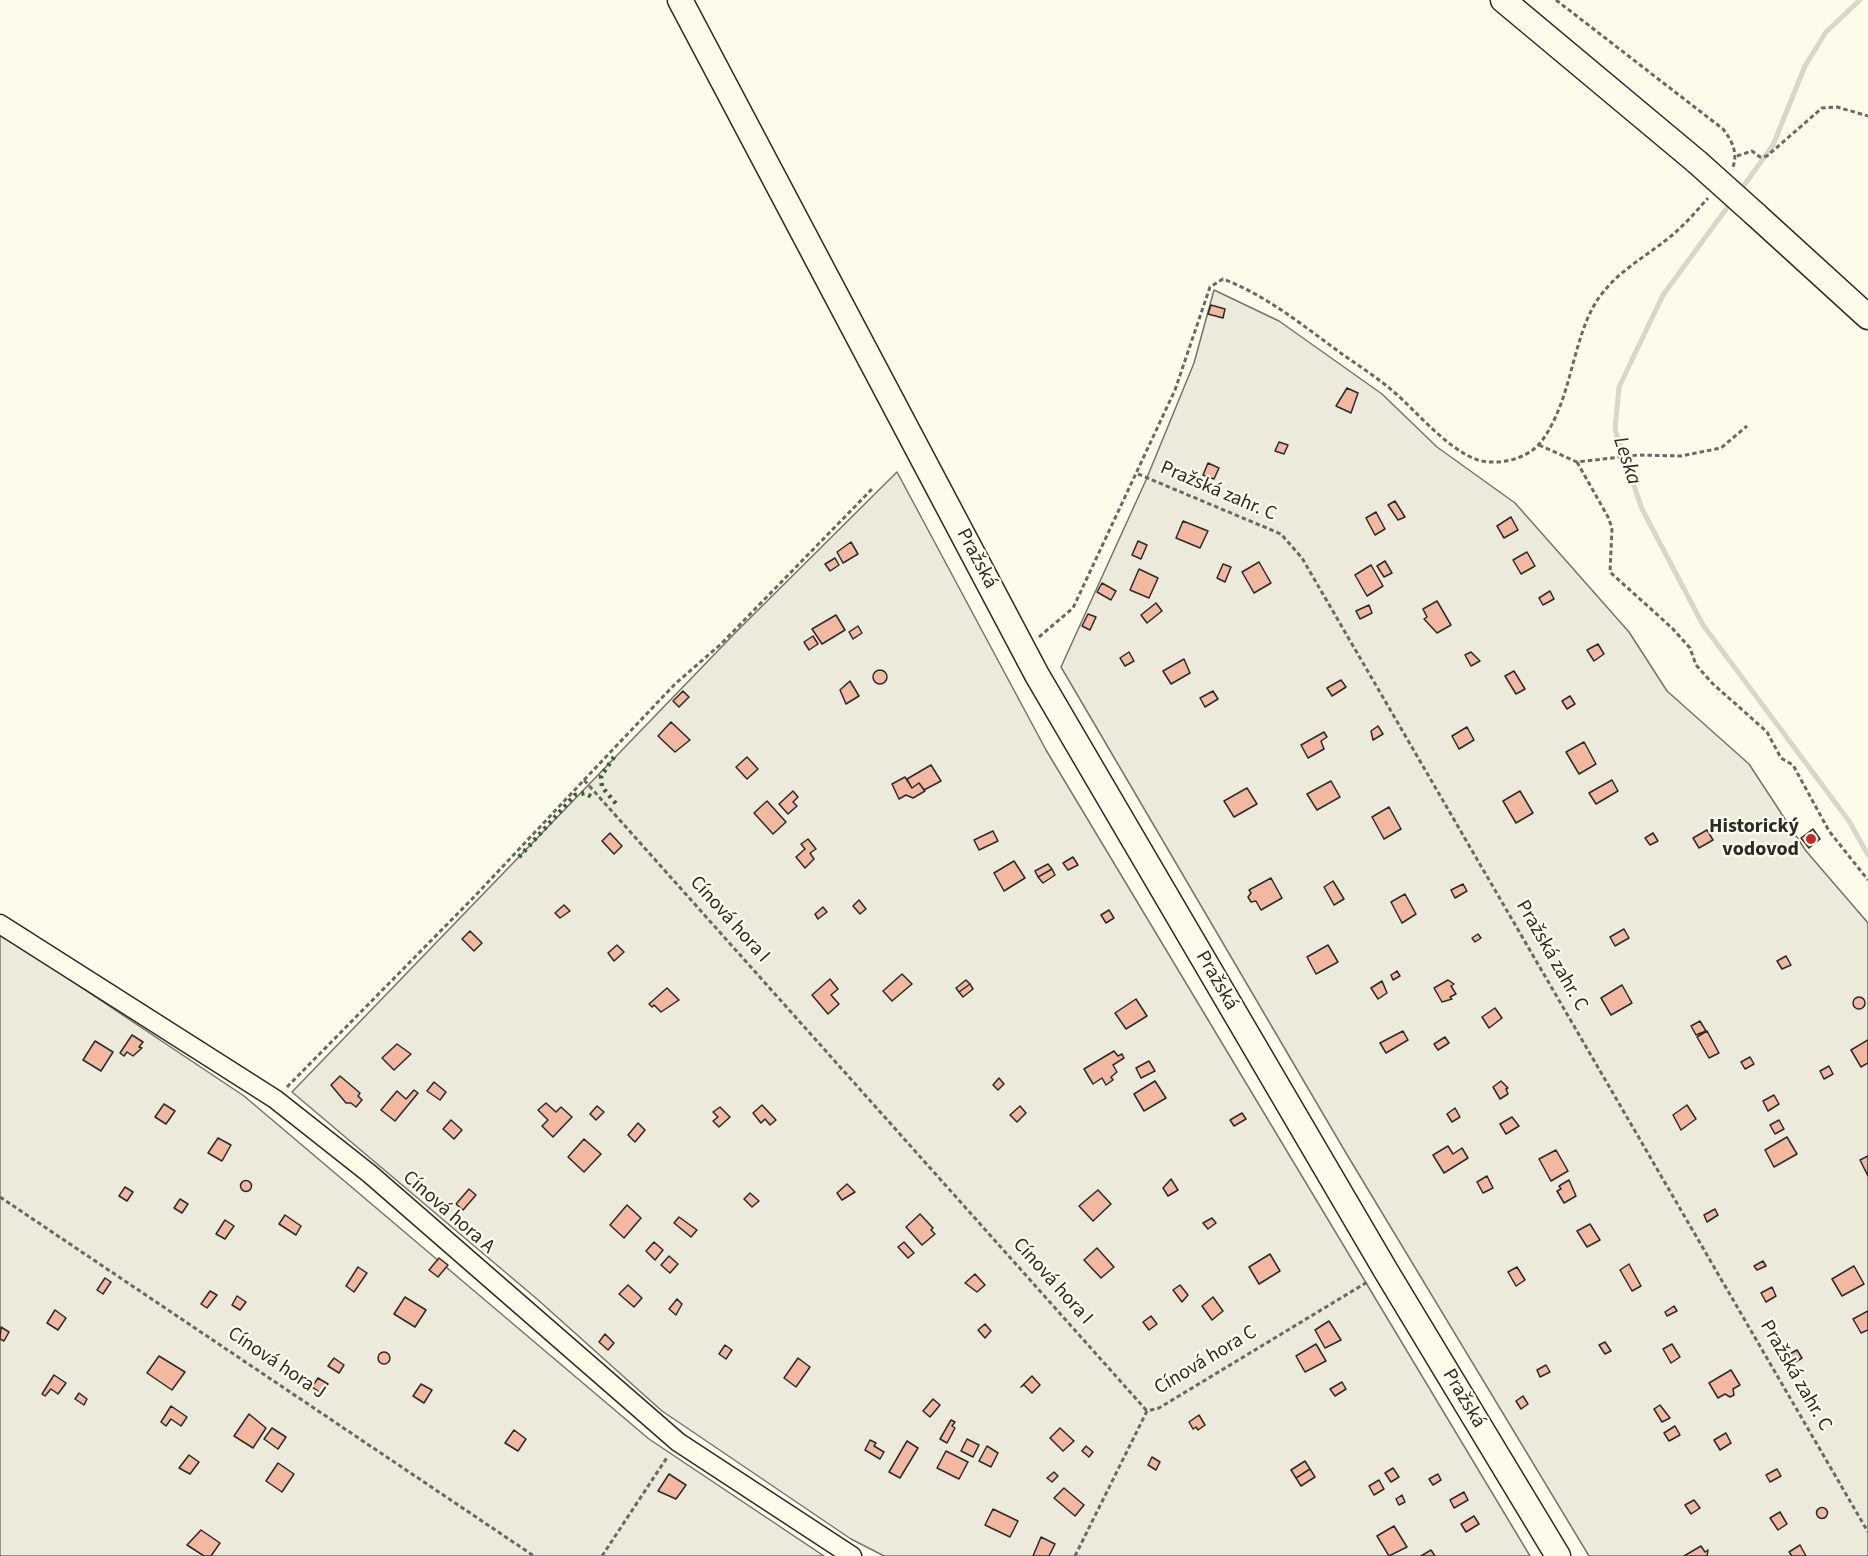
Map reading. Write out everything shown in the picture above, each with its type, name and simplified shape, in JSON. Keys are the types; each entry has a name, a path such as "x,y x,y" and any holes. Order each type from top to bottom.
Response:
{"main road":[{"name":"Pražská","path":"680,0 1023,649 1386,1271 1558,1556"},
{"path":"1503,0 1697,162 1868,317"}],"street":[{"name":"Cínová hora A","path":"0,924 275,1099 369,1174 678,1442 852,1556"}],"path":[{"path":"1556,0 1723,129 1729,137 1736,157 1732,171"},
{"path":"1736,157 1752,151 1761,157 1767,156 1821,108 1837,107 1868,117"},
{"path":"1023,649 1073,608 1138,474 1175,390 1210,287 1224,279 1242,286 1315,334 1391,390 1456,448 1479,460 1508,461 1539,445 1559,411 1583,335 1598,300 1627,266 1680,229 1711,196"},
{"path":"1539,445 1576,462 1638,455 1681,456 1721,448 1747,426"},
{"path":"1576,462 1612,528 1610,572 1686,643 1696,665 1712,683 1767,732 1781,758 1793,765 1829,831 1868,880"},
{"name":"Pražská zahr. C","path":"1138,474 1281,534 1302,558 1868,1532"},
{"path":"275,1099 474,897 675,684 721,644 872,489"},
{"name":"Cínová hora I","path":"584,780 1147,1411"},
{"name":"Cínová hora J","path":"0,1197 534,1556"},
{"name":"Cínová hora C","path":"1075,1556 1147,1411 1159,1408 1386,1271"},
{"path":"602,1556 678,1442"}],"shaded area":[{"path":"1214,290 1279,321 1382,394 1437,447 1515,503 1629,632 1667,691 1749,764 1806,851 1868,923 1868,1556 1589,1556 1346,1153 1061,667 1146,480 1194,363"},
{"path":"897,472 1046,750 1530,1556 884,1556 851,1539 662,1411 537,1299 292,1092 736,632"},
{"path":"0,933 244,1096 649,1439 824,1556 0,1556"}],"building":[{"path":"1211,305 1225,309 1223,318 1208,314"},
{"path":"1347,388 1358,393 1351,413 1336,406"},
{"path":"1279,442 1288,445 1284,454 1275,451"},
{"path":"1208,463 1219,468 1214,479 1203,475"},
{"path":"1395,501 1405,517 1398,520 1388,505"},
{"path":"1376,512 1385,529 1375,535 1366,518"},
{"path":"1511,517 1518,530 1504,538 1497,526"},
{"path":"1183,521 1208,531 1200,548 1176,538"},
{"path":"1138,541 1147,545 1141,559 1132,555"},
{"path":"851,542 858,554 843,563 837,552"},
{"path":"1527,552 1535,566 1521,574 1513,560"},
{"path":"835,558 839,565 830,571 825,564"},
{"path":"1385,561 1392,573 1384,577 1377,566"},
{"path":"1259,562 1271,583 1254,593 1242,572"},
{"path":"1223,564 1231,567 1225,582 1217,578"},
{"path":"1371,565 1383,586 1367,596 1355,575"},
{"path":"1139,569 1158,578 1149,598 1130,590"},
{"path":"1102,583 1116,591 1111,600 1097,592"},
{"path":"1550,591 1554,599 1543,605 1539,598"},
{"path":"1437,601 1451,625 1437,633 1424,619 1427,617 1423,609"},
{"path":"1156,603 1162,611 1147,623 1141,615"},
{"path":"1369,605 1372,613 1360,619 1356,611"},
{"path":"1088,614 1096,617 1090,630 1082,626"},
{"path":"836,615 845,630 822,644 812,629"},
{"path":"858,626 862,633 853,639 849,632"},
{"path":"813,636 818,644 809,650 804,642"},
{"path":"1598,644 1604,654 1594,661 1587,650"},
{"path":"1129,652 1134,661 1125,666 1120,658"},
{"path":"1471,652 1480,661 1471,666 1465,655"},
{"path":"1184,659 1190,673 1171,684 1163,671"},
{"path":"877,670 883,670 887,677 883,684 877,684 873,680 873,674"},
{"path":"1514,671 1525,689 1516,694 1505,676"},
{"path":"1341,680 1346,687 1332,696 1327,688"},
{"path":"850,681 859,696 846,704 840,690"},
{"path":"683,691 689,697 679,707 673,701"},
{"path":"1213,691 1218,699 1205,707 1200,698"},
{"path":"1570,696 1575,704 1567,709 1562,701"},
{"path":"671,722 690,740 675,752 658,736"},
{"path":"1378,726 1383,734 1373,740 1371,731"},
{"path":"1467,727 1474,740 1459,749 1452,736"},
{"path":"1324,732 1327,737 1321,741 1324,749 1308,758 1301,745"},
{"path":"1584,742 1596,764 1579,774 1566,752"},
{"path":"747,757 758,769 747,779 736,767"},
{"path":"931,765 941,781 924,790 919,783 912,788 907,779"},
{"path":"905,777 912,788 919,783 925,791 913,798 906,795 899,799 892,784"},
{"path":"1612,780 1618,791 1596,804 1589,793"},
{"path":"1331,781 1340,797 1317,810 1307,794"},
{"path":"1247,788 1257,804 1234,817 1224,801"},
{"path":"793,791 798,797 793,802 797,806 788,814 779,804"},
{"path":"1520,791 1533,813 1516,823 1503,801"},
{"path":"767,801 786,822 773,834 754,813"},
{"path":"1389,807 1401,829 1384,839 1372,817"},
{"name":"Historický vodovod","path":"1813,829 1820,839 1809,848 1801,838"},
{"path":"1707,830 1713,840 1699,848 1693,838"},
{"path":"993,831 998,841 979,850 974,840"},
{"path":"610,833 622,846 614,854 602,841"},
{"path":"1653,833 1658,841 1650,845 1645,838"},
{"path":"808,839 816,849 810,853 814,859 805,868 796,857 805,849 801,844"},
{"path":"1073,857 1078,865 1068,870 1063,863"},
{"path":"1014,861 1025,878 1004,891 994,873"},
{"path":"1048,864 1052,869 1038,877 1035,871"},
{"path":"1052,869 1055,875 1043,883 1038,877"},
{"path":"1271,878 1282,898 1261,910 1256,901 1251,902 1248,897 1251,893 1249,890"},
{"path":"1333,881 1344,899 1334,905 1324,887"},
{"path":"1463,884 1467,891 1455,898 1451,890"},
{"path":"1405,894 1416,914 1402,923 1391,902"},
{"path":"859,900 866,909 860,914 853,906"},
{"path":"564,905 570,911 560,918 555,913"},
{"path":"823,907 827,912 818,919 815,914"},
{"path":"1109,910 1114,918 1106,923 1101,915"},
{"path":"1624,929 1629,938 1615,946 1610,937"},
{"path":"470,931 482,943 474,951 462,939"},
{"path":"1478,934 1481,938 1475,942 1472,938"},
{"path":"617,945 624,952 614,961 608,953"},
{"path":"1328,945 1338,962 1316,974 1307,957"},
{"path":"1786,956 1791,965 1782,969 1777,961"},
{"path":"1397,971 1400,976 1393,980 1391,975"},
{"path":"902,974 912,984 892,1001 883,991"},
{"path":"830,979 838,989 831,995 839,1004 828,1014 812,995"},
{"path":"966,980 970,984 959,992 956,988"},
{"path":"1448,980 1454,984 1451,986 1456,994 1450,997 1452,999 1442,1002 1434,988"},
{"path":"1382,981 1387,993 1378,999 1371,988"},
{"path":"970,984 973,989 963,997 959,992"},
{"path":"1622,985 1632,1003 1611,1015 1601,998"},
{"path":"667,988 679,1000 661,1012 654,1005 652,1007 649,1004"},
{"path":"1861,997 1865,1003 1861,1009 1857,1009 1853,1001"},
{"path":"1136,999 1147,1016 1126,1029 1115,1013"},
{"path":"1495,1008 1502,1018 1489,1028 1482,1017"},
{"path":"1700,1021 1706,1031 1696,1035 1691,1026"},
{"path":"1403,1031 1408,1040 1386,1053 1380,1043"},
{"path":"1707,1031 1719,1053 1709,1058 1697,1037"},
{"path":"132,1035 143,1042 139,1047 142,1048 133,1056 127,1052 124,1056 120,1053"},
{"path":"1445,1037 1449,1043 1438,1050 1434,1044"},
{"path":"1868,1040 1868,1063 1861,1067 1851,1050"},
{"path":"95,1041 113,1052 101,1071 83,1060"},
{"path":"397,1044 411,1054 394,1070 382,1058"},
{"path":"1114,1051 1118,1056 1122,1054 1124,1058 1113,1065 1117,1072 1111,1077 1113,1080 1106,1085 1102,1078 1093,1084 1084,1069"},
{"path":"1750,1057 1754,1064 1745,1069 1741,1062"},
{"path":"1149,1061 1155,1071 1141,1078 1136,1068"},
{"path":"1829,1066 1833,1074 1824,1079 1820,1071"},
{"path":"340,1076 360,1093 358,1096 362,1100 356,1107 351,1103 346,1103 331,1085"},
{"path":"999,1078 1004,1084 998,1090 993,1085"},
{"path":"1155,1081 1166,1098 1144,1111 1134,1094"},
{"path":"1501,1081 1508,1088 1506,1089 1508,1094 1500,1099 1493,1087"},
{"path":"434,1082 446,1092 440,1100 427,1091"},
{"path":"414,1090 418,1093 395,1121 381,1110 397,1091 406,1099"},
{"path":"1774,1095 1779,1104 1768,1111 1763,1101"},
{"path":"546,1103 556,1112 561,1107 572,1117 553,1137 542,1126 548,1120 538,1110"},
{"path":"164,1104 175,1111 166,1124 155,1117"},
{"path":"762,1105 776,1120 770,1125 765,1119 761,1123 753,1113"},
{"path":"1687,1105 1696,1119 1681,1130 1673,1115"},
{"path":"597,1106 604,1112 596,1120 590,1114"},
{"path":"1020,1106 1026,1113 1017,1122 1010,1115"},
{"path":"720,1107 730,1117 719,1127 713,1121 718,1117 713,1112"},
{"path":"1455,1108 1460,1117 1452,1122 1447,1114"},
{"path":"1242,1113 1246,1119 1234,1126 1230,1120"},
{"path":"1512,1117 1519,1126 1506,1134 1500,1124"},
{"path":"451,1120 462,1130 454,1139 443,1129"},
{"path":"1779,1120 1784,1129 1775,1134 1770,1125"},
{"path":"638,1123 645,1130 635,1142 628,1135"},
{"path":"1787,1137 1797,1154 1774,1167 1765,1150"},
{"path":"218,1138 231,1145 222,1161 208,1153"},
{"path":"584,1139 601,1154 584,1172 568,1157"},
{"path":"1448,1146 1453,1154 1462,1148 1468,1158 1444,1173 1433,1155"},
{"path":"1556,1150 1568,1171 1551,1181 1539,1159"},
{"path":"1868,1156 1868,1176 1860,1160"},
{"path":"1487,1176 1493,1188 1483,1193 1477,1182"},
{"path":"1171,1179 1178,1190 1168,1196 1163,1188"},
{"path":"246,1180 252,1186 246,1192 240,1186"},
{"path":"1569,1180 1576,1196 1564,1203 1557,1191 1561,1189 1559,1186"},
{"path":"847,1184 855,1192 842,1200 837,1193"},
{"path":"125,1187 133,1192 127,1201 119,1196"},
{"path":"469,1189 476,1195 463,1210 456,1204"},
{"path":"1098,1190 1111,1204 1093,1221 1079,1206"},
{"path":"750,1193 759,1201 752,1207 744,1199"},
{"path":"180,1199 188,1204 182,1213 174,1208"},
{"path":"627,1205 641,1218 624,1238 610,1225"},
{"path":"1715,1209 1718,1215 1707,1222 1704,1215"},
{"path":"920,1214 933,1228 931,1230 935,1234 922,1245 906,1227"},
{"path":"285,1215 301,1226 296,1235 279,1224"},
{"path":"679,1217 697,1230 691,1237 674,1223"},
{"path":"1212,1218 1216,1223 1208,1229 1203,1223"},
{"path":"225,1220 234,1226 225,1239 216,1234"},
{"path":"1590,1224 1600,1240 1587,1247 1577,1231"},
{"path":"654,1242 663,1250 655,1260 646,1251"},
{"path":"904,1242 914,1253 908,1258 898,1247"},
{"path":"1097,1248 1114,1267 1101,1278 1084,1260"},
{"path":"1270,1254 1280,1271 1259,1284 1249,1267"},
{"path":"669,1256 678,1264 670,1273 661,1265"},
{"path":"439,1258 448,1265 438,1277 429,1270"},
{"path":"1763,1261 1766,1266 1757,1270 1754,1266"},
{"path":"1629,1264 1641,1286 1632,1291 1620,1270"},
{"path":"1854,1266 1864,1284 1842,1296 1832,1279"},
{"path":"358,1267 367,1273 354,1292 346,1286"},
{"path":"1517,1267 1525,1280 1516,1286 1508,1272"},
{"path":"975,1274 985,1285 977,1292 965,1283"},
{"path":"105,1278 111,1282 103,1294 97,1290"},
{"path":"628,1285 642,1298 634,1307 619,1294"},
{"path":"1180,1285 1188,1295 1182,1302 1173,1290"},
{"path":"1772,1287 1776,1296 1766,1302 1761,1293"},
{"path":"210,1291 217,1295 207,1308 201,1304"},
{"path":"237,1296 246,1302 240,1310 232,1305"},
{"path":"405,1297 426,1310 415,1327 394,1314"},
{"path":"1213,1297 1223,1311 1212,1320 1202,1306"},
{"path":"677,1299 682,1304 676,1315 669,1309"},
{"path":"1674,1306 1677,1311 1667,1316 1665,1312"},
{"path":"55,1310 66,1318 58,1330 47,1323"},
{"path":"1868,1311 1868,1330 1861,1333 1853,1319"},
{"path":"1151,1316 1157,1324 1149,1330 1143,1322"},
{"path":"1329,1321 1341,1340 1325,1348 1315,1330"},
{"path":"985,1324 991,1331 985,1338 978,1330"},
{"path":"1,1327 9,1332 4,1341 0,1339"},
{"path":"605,1334 614,1343 608,1350 599,1342"},
{"path":"1605,1342 1611,1351 1605,1354 1599,1345"},
{"path":"1316,1344 1326,1361 1305,1372 1296,1356"},
{"path":"1672,1344 1680,1357 1671,1363 1663,1349"},
{"path":"725,1345 732,1350 726,1359 719,1354"},
{"path":"1797,1350 1802,1358 1789,1366 1784,1357"},
{"path":"384,1352 390,1358 384,1364 378,1358"},
{"path":"159,1356 185,1372 172,1390 147,1373"},
{"path":"334,1358 344,1365 339,1373 328,1366"},
{"path":"798,1358 810,1367 796,1387 784,1378"},
{"path":"1546,1365 1550,1372 1540,1377 1537,1370"},
{"path":"1731,1370 1740,1385 1733,1389 1734,1395 1730,1397 1725,1394 1718,1398 1709,1383"},
{"path":"54,1375 66,1383 58,1394 51,1389 45,1396 42,1394"},
{"path":"1032,1376 1040,1385 1032,1393 1024,1385 1021,1387"},
{"path":"318,1378 328,1384 321,1393 312,1387"},
{"path":"1342,1382 1346,1389 1335,1396 1330,1389"},
{"path":"421,1384 432,1390 424,1403 413,1396"},
{"path":"79,1393 87,1399 84,1405 75,1399"},
{"path":"1523,1396 1528,1404 1521,1409 1516,1401"},
{"path":"933,1399 940,1405 930,1417 923,1411"},
{"path":"1660,1405 1670,1418 1662,1422 1654,1409"},
{"path":"171,1406 187,1417 181,1426 171,1419 166,1426 161,1422"},
{"path":"249,1414 266,1428 253,1448 234,1436"},
{"path":"1199,1415 1205,1425 1198,1430 1196,1427 1193,1429 1189,1422"},
{"path":"951,1420 955,1422 952,1426 955,1428 947,1443 940,1439"},
{"path":"1675,1426 1680,1435 1669,1441 1664,1433"},
{"path":"272,1428 286,1437 278,1449 264,1439"},
{"path":"1060,1428 1074,1441 1063,1451 1050,1438"},
{"path":"514,1430 526,1439 518,1451 505,1443"},
{"path":"1726,1433 1731,1443 1720,1450 1714,1440"},
{"path":"967,1439 979,1445 973,1457 961,1451"},
{"path":"870,1440 876,1443 874,1446 884,1452 880,1459 865,1450"},
{"path":"907,1441 918,1448 900,1478 889,1472"},
{"path":"987,1446 998,1453 991,1467 979,1461"},
{"path":"1086,1446 1093,1452 1089,1457 1082,1451"},
{"path":"946,1451 968,1462 959,1479 937,1468"},
{"path":"189,1455 199,1462 190,1474 179,1468"},
{"path":"1152,1457 1160,1462 1156,1470 1148,1465"},
{"path":"1305,1461 1310,1469 1296,1478 1291,1470"},
{"path":"278,1463 294,1474 282,1492 266,1481"},
{"path":"1393,1468 1399,1477 1391,1482 1385,1473"},
{"path":"1310,1469 1315,1477 1301,1486 1296,1478"},
{"path":"1777,1469 1781,1476 1770,1482 1766,1475"},
{"path":"1054,1472 1058,1476 1052,1482 1047,1478"},
{"path":"669,1474 686,1485 676,1499 658,1491"},
{"path":"1438,1474 1441,1480 1433,1485 1429,1479"},
{"path":"1379,1480 1384,1489 1374,1495 1369,1486"},
{"path":"1064,1488 1084,1505 1075,1516 1054,1498"},
{"path":"1464,1492 1468,1500 1454,1508 1450,1500"},
{"path":"1402,1495 1405,1502 1399,1505 1396,1499"},
{"path":"1694,1500 1700,1508 1691,1514 1685,1505"},
{"path":"1822,1507 1828,1513 1822,1519 1816,1513"},
{"path":"993,1509 1018,1521 1010,1537 985,1525"},
{"path":"1780,1512 1787,1524 1778,1530 1770,1518"},
{"path":"1474,1516 1479,1524 1466,1532 1461,1524"},
{"path":"1394,1526 1407,1547 1389,1556 1377,1536"},
{"path":"201,1530 220,1543 211,1556 204,1556 187,1545"},
{"path":"1041,1537 1055,1544 1049,1556 1033,1556"},
{"path":"1800,1545 1806,1556 1792,1556 1789,1552"},
{"path":"1701,1546 1705,1552 1708,1550 1707,1556 1684,1556"},
{"path":"1431,1550 1435,1556 1421,1556"}],"waterway":[{"name":"Leska","path":"1740,191 1773,145 1805,66 1826,32 1860,0"},
{"name":"Leska","path":"1732,201 1663,295 1619,387 1615,430 1642,509 1703,625 1849,821 1868,855"}],"hedge":[{"path":"614,757 601,776 602,787 618,806"},
{"path":"519,857 575,795 585,793 592,797"}],"place":[{"name":"Historický vodovod","path":"1811,839"}]}
